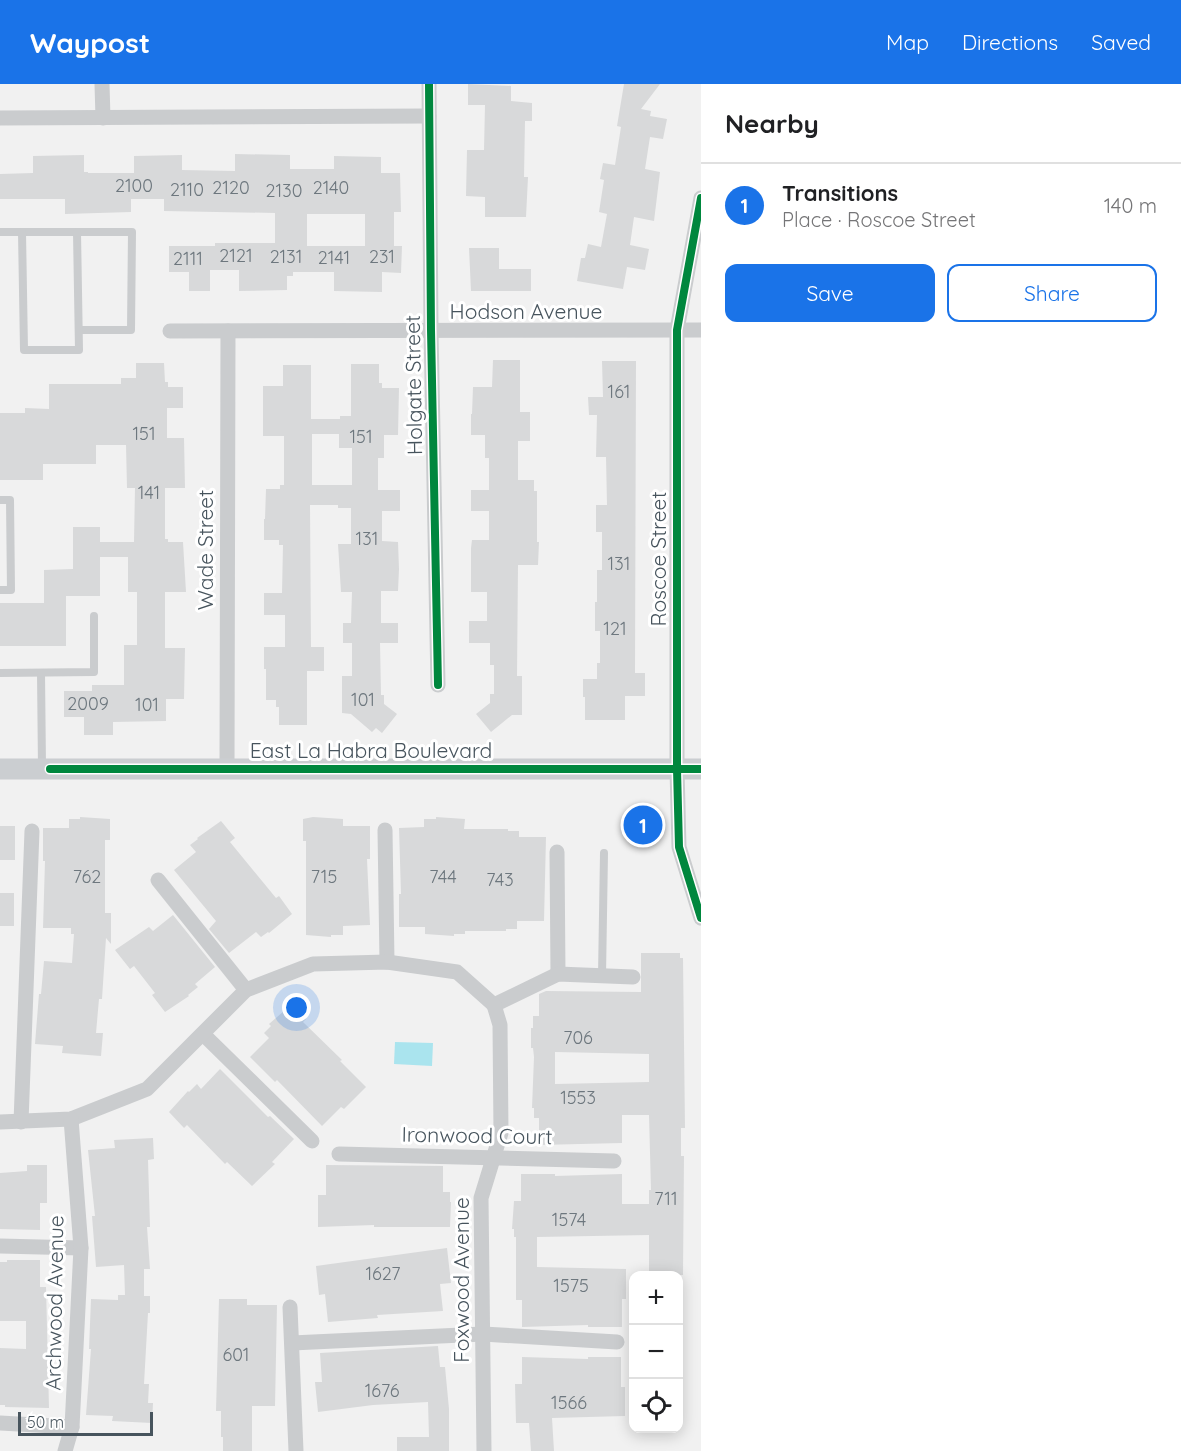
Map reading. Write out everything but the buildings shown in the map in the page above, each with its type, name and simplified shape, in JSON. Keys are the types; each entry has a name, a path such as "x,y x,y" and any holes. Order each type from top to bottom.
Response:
{"main road":[{"name":"East La Habra Boulevard","path":"0,769 701,769"}],"street":[{"path":"102,84 103,118"},
{"name":"Holgate Street","path":"429,84 438,685"},
{"path":"0,118 429,116"},
{"name":"Roscoe Street","path":"700,910 680,847 677,769 677,330 701,198"},
{"name":"Hodson Avenue","path":"170,331 701,330"},
{"name":"Wade Street","path":"227,770 228,331"},
{"path":"385,830 387,962"},
{"path":"21,1122 32,831"},
{"path":"558,852 558,974"},
{"path":"158,880 246,990"},
{"path":"0,1122 71,1119 147,1089 246,990 313,964 387,962 457,972 494,1005 558,974 633,977"},
{"name":"Foxwood Avenue","path":"484,1451 481,1198 501,1133 500,1025 494,1005"},
{"path":"203,1034 312,1141"},
{"name":"Archwood Avenue","path":"65,1451 72,1426 81,1248 71,1119"},
{"name":"Ironwood Court","path":"339,1154 614,1161"},
{"path":"0,1246 81,1248"},
{"path":"290,1307 296,1451"},
{"path":"292,1343 483,1334 617,1342"},
{"path":"0,1423 72,1426"}],"lane":[{"path":"0,232 132,232 131,330 79,330"},
{"path":"22,232 24,350 79,350 77,232"},
{"path":"0,500 10,500 11,590 0,590"},
{"path":"0,673 94,672 94,616"},
{"path":"41,673 42,769"},
{"path":"602,976 604,853"}],"water":[{"path":"395,1042 433,1043 432,1066 394,1064"}],"cycle path":[{"path":"429,84 438,685"},
{"path":"701,198 677,330 679,847 701,918"},
{"path":"50,769 701,769"}],"place":[{"name":"Transitions","path":"643,825"}]}
